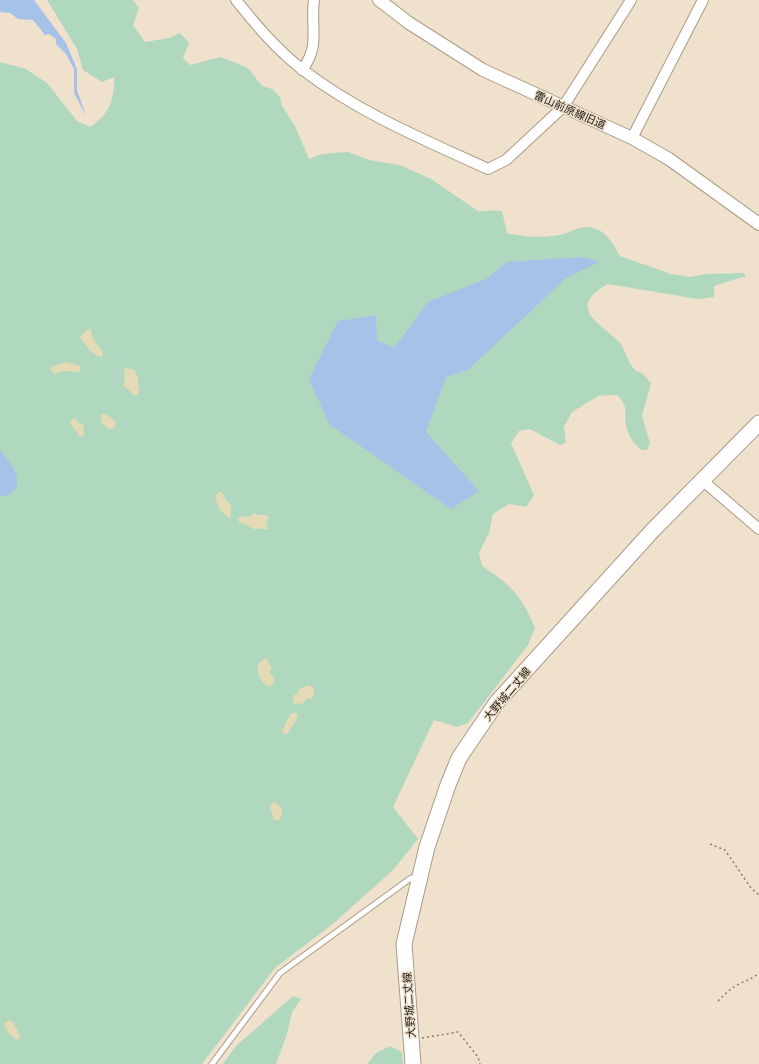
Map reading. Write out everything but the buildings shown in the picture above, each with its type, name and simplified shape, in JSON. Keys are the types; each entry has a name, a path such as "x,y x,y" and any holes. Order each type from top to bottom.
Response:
{"main road":[{"name":"大野城二丈線","path":"413,1064 404,944 427,847 448,784 459,758 497,702 653,530 759,423"}],"street":[{"path":"236,0 264,34 302,70 380,119 488,169 506,160 563,106 631,0"},
{"path":"302,70 311,58 315,40 312,14 314,0"},
{"name":"雷山前原線旧道","path":"379,0 414,27 483,70 632,138 669,159 759,224"},
{"path":"632,138 703,0"},
{"path":"702,480 759,529"}],"lane":[{"path":"212,1064 280,973 411,878 419,880"}],"path":[{"path":"710,844 725,850 751,888 759,895"},
{"path":"718,1001 728,991 740,983 752,979 759,973"},
{"path":"412,1040 458,1032 478,1057 480,1064"}],"green space":[{"path":"47,0 133,0 139,8 133,25 145,42 169,38 180,33 189,43 183,58 190,65 221,57 248,68 262,86 272,89 280,97 282,106 295,126 309,159 322,154 348,152 369,160 400,165 431,179 478,211 502,211 507,233 547,237 560,235 584,227 593,228 599,230 607,237 620,256 671,274 690,277 706,274 744,273 746,276 714,286 714,297 698,299 608,284 596,292 589,300 588,307 590,314 620,343 632,367 643,374 651,383 642,416 650,443 647,450 641,450 629,435 626,424 624,404 617,395 598,396 572,412 564,427 566,443 560,445 530,429 519,431 511,443 534,495 526,507 509,504 493,514 489,533 479,553 482,566 501,579 520,599 525,607 535,628 528,645 468,723 457,727 434,720 393,807 418,839 393,870 334,923 275,968 202,1064 0,1064 0,62 26,69 47,83 77,121 90,127 102,117 110,106 114,85 114,77 102,82 83,70 77,49"},
{"path":"293,996 301,999 292,1012 287,1034 276,1064 223,1064 236,1046"},
{"path":"390,1046 402,1052 403,1064 367,1064 376,1053"}],"sand":[{"path":"88,329 91,330 93,338 103,353 102,357 92,352 80,337"},
{"path":"66,362 78,365 81,368 79,372 64,371 55,374 50,370 51,367"},
{"path":"126,368 134,370 138,377 139,394 135,396 123,385 125,381 124,370"},
{"path":"104,413 112,418 116,423 114,428 109,429 102,423 101,415"},
{"path":"75,418 78,423 83,424 84,435 80,437 70,423 71,420"},
{"path":"218,492 221,492 224,495 225,499 231,505 231,516 229,518 220,510 215,498"},
{"path":"254,513 269,517 266,523 269,529 254,529 239,522 238,519 242,516 249,517"},
{"path":"264,659 267,659 272,669 269,672 274,677 274,683 269,687 261,680 258,671 258,664"},
{"path":"310,685 314,689 314,694 311,699 307,698 302,704 293,703 293,696 298,693 299,689"},
{"path":"291,713 296,713 298,717 288,733 284,734 282,731"},
{"path":"275,802 282,810 282,815 279,820 274,820 270,807 272,803"},
{"path":"9,1020 13,1022 20,1036 18,1040 11,1036 4,1024"}],"water":[{"path":"0,0 34,0 66,43 77,69 77,90 86,116 74,93 74,69 66,54 56,44 56,39 49,34 45,35 33,20 18,19 10,13 0,12"},
{"path":"582,257 599,262 566,278 468,370 446,377 426,432 479,491 451,509 329,424 309,379 338,321 376,315 377,340 394,348 428,302 486,279 507,262"},
{"path":"0,450 15,471 18,482 16,488 12,492 3,496 0,496"}]}
